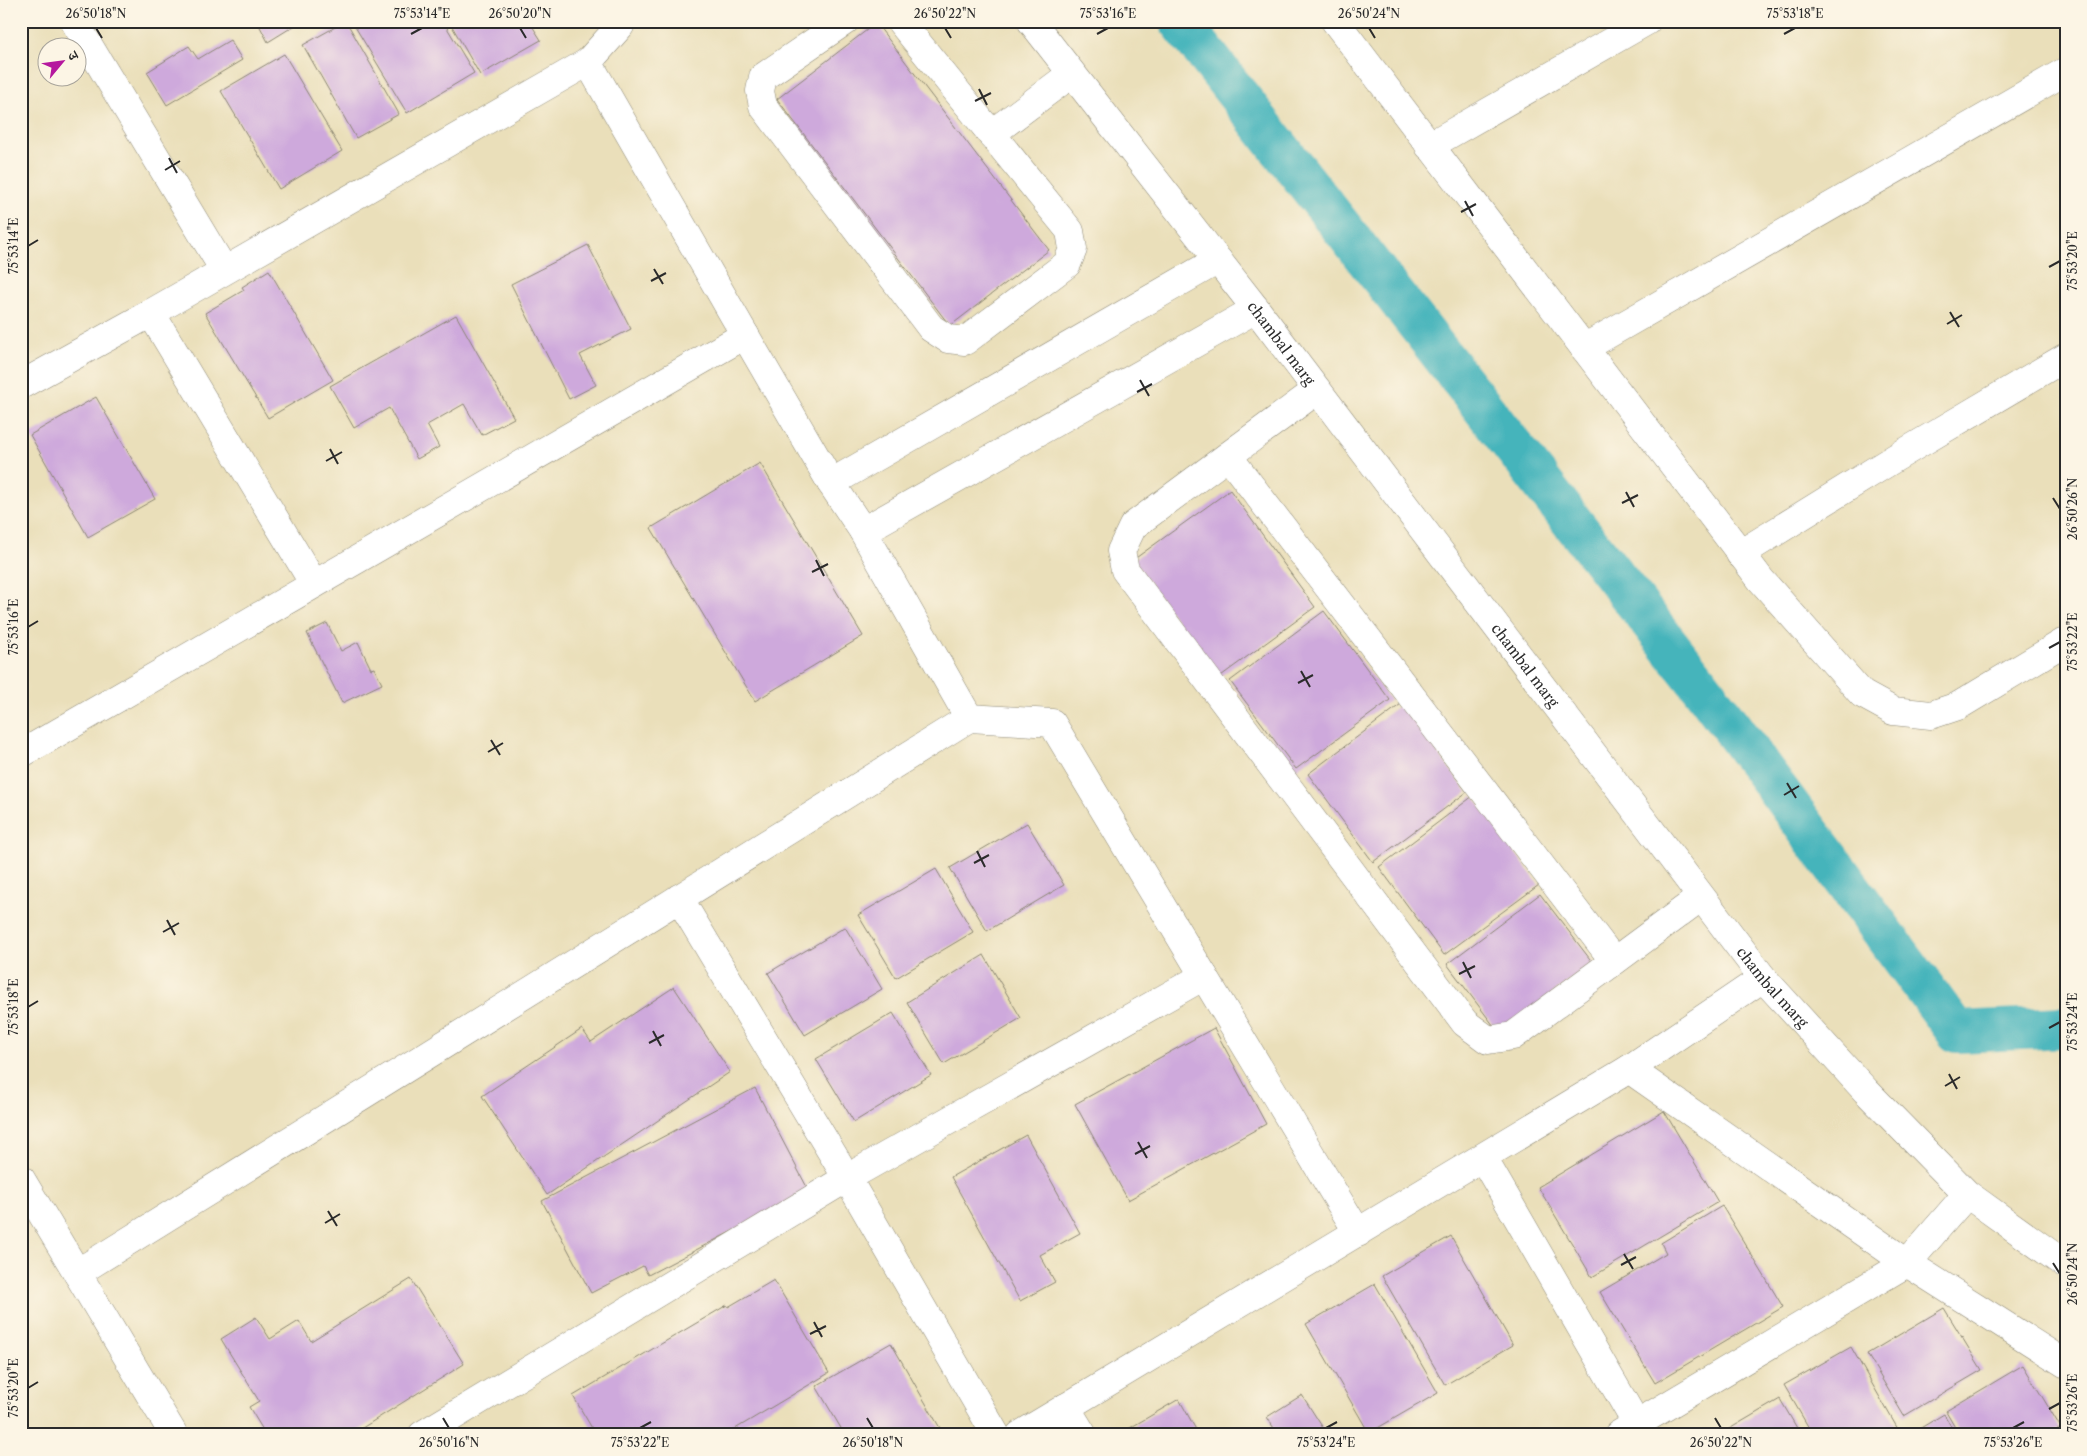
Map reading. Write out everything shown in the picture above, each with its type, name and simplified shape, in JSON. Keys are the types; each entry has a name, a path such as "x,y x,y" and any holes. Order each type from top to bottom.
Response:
{"street":[{"path":"74,21 224,270"},
{"path":"21,385 588,62 620,26 619,21"},
{"path":"845,21 763,77 760,92 763,106 931,328 948,339 965,342 1067,264 1073,249 1070,231 900,21"},
{"name":"chambal marg","path":"1031,21 1318,390 1763,978 1866,1091 1966,1194 2066,1265"},
{"path":"1335,21 1740,554 1862,694 1893,711 1932,715 1958,706 2066,641"},
{"path":"1430,146 1647,21"},
{"path":"588,62 831,483 863,531 969,718"},
{"path":"1584,348 2066,71"},
{"path":"992,134 1071,74"},
{"path":"831,483 1218,260"},
{"path":"863,531 1256,309"},
{"path":"151,312 314,584"},
{"path":"21,754 745,336"},
{"path":"1740,554 1895,458 2066,357"},
{"path":"1318,390 1133,526 1121,551 1125,570 1465,1023 1488,1040 1512,1036 1701,898"},
{"path":"1228,456 1614,961"},
{"path":"77,1273 969,718 1052,723 1358,1233"},
{"path":"679,898 847,1178 996,1435"},
{"path":"422,1435 847,1178 1204,976"},
{"path":"1020,1435 1628,1069 1763,978"},
{"path":"1628,1069 1908,1263 2066,1364"},
{"path":"1482,1158 1632,1431 1908,1263 1966,1194"},
{"path":"21,1179 174,1435"},
{"path":"1066,1407 1083,1435"}],"building":[{"path":"257,21 302,21 268,42"},
{"path":"346,21 399,114 356,138 303,45"},
{"path":"361,21 443,21 474,73 407,113 354,25"},
{"path":"449,21 529,21 541,40 480,75"},
{"path":"876,23 1049,250 950,326 777,99"},
{"path":"230,40 242,60 167,105 147,72 189,46 198,59"},
{"path":"284,54 342,151 279,189 221,91"},
{"path":"588,245 631,329 580,355 596,385 569,399 511,284"},
{"path":"269,270 333,380 268,418 205,313 244,290 242,287"},
{"path":"456,315 514,418 482,435 464,404 427,425 439,447 417,459 389,408 354,428 330,386"},
{"path":"96,397 155,499 88,537 30,435"},
{"path":"760,463 863,636 755,701 651,528"},
{"path":"1230,490 1315,607 1218,678 1133,560"},
{"path":"1324,611 1390,700 1296,769 1230,681"},
{"path":"327,623 341,651 358,642 371,669 374,668 382,684 342,703 307,633"},
{"path":"1401,704 1467,792 1373,862 1308,774"},
{"path":"1473,796 1539,885 1444,955 1379,867"},
{"path":"1027,823 1064,885 987,931 950,868"},
{"path":"936,869 973,932 896,978 858,915"},
{"path":"1540,894 1593,963 1500,1034 1447,964"},
{"path":"845,927 882,989 805,1035 768,973"},
{"path":"984,955 1021,1018 944,1064 907,1002"},
{"path":"674,987 730,1072 547,1195 482,1096 582,1029 591,1042"},
{"path":"893,1013 931,1075 854,1122 816,1059"},
{"path":"1214,1028 1266,1124 1128,1200 1075,1104"},
{"path":"755,1088 809,1191 648,1275 643,1266 591,1293 542,1201"},
{"path":"1664,1111 1718,1202 1592,1277 1538,1187"},
{"path":"1026,1135 1080,1233 1040,1255 1055,1282 1020,1301 951,1177"},
{"path":"1722,1206 1783,1307 1655,1383 1600,1292 1666,1253 1661,1243"},
{"path":"1451,1236 1513,1345 1445,1385 1382,1276"},
{"path":"411,1279 464,1364 351,1435 266,1435 249,1407 259,1401 221,1339 256,1317 270,1339 299,1321 311,1341"},
{"path":"774,1280 829,1373 725,1435 596,1435 573,1396 727,1305 728,1307"},
{"path":"1375,1284 1438,1393 1369,1433 1306,1324"},
{"path":"1944,1308 1982,1370 1904,1416 1867,1354"},
{"path":"891,1343 944,1435 845,1435 816,1386"},
{"path":"1851,1347 1899,1431 1892,1435 1813,1435 1784,1385"},
{"path":"2023,1365 2061,1428 2049,1435 1960,1435 1946,1411"},
{"path":"1302,1395 1323,1428 1312,1435 1278,1435 1267,1417"},
{"path":"1179,1399 1199,1435 1118,1435"},
{"path":"1780,1399 1801,1435 1719,1435"},
{"path":"1944,1414 1956,1435 1909,1435"}],"waterway":[{"path":"1180,21 1700,685 1957,1032 2066,1027"}]}
